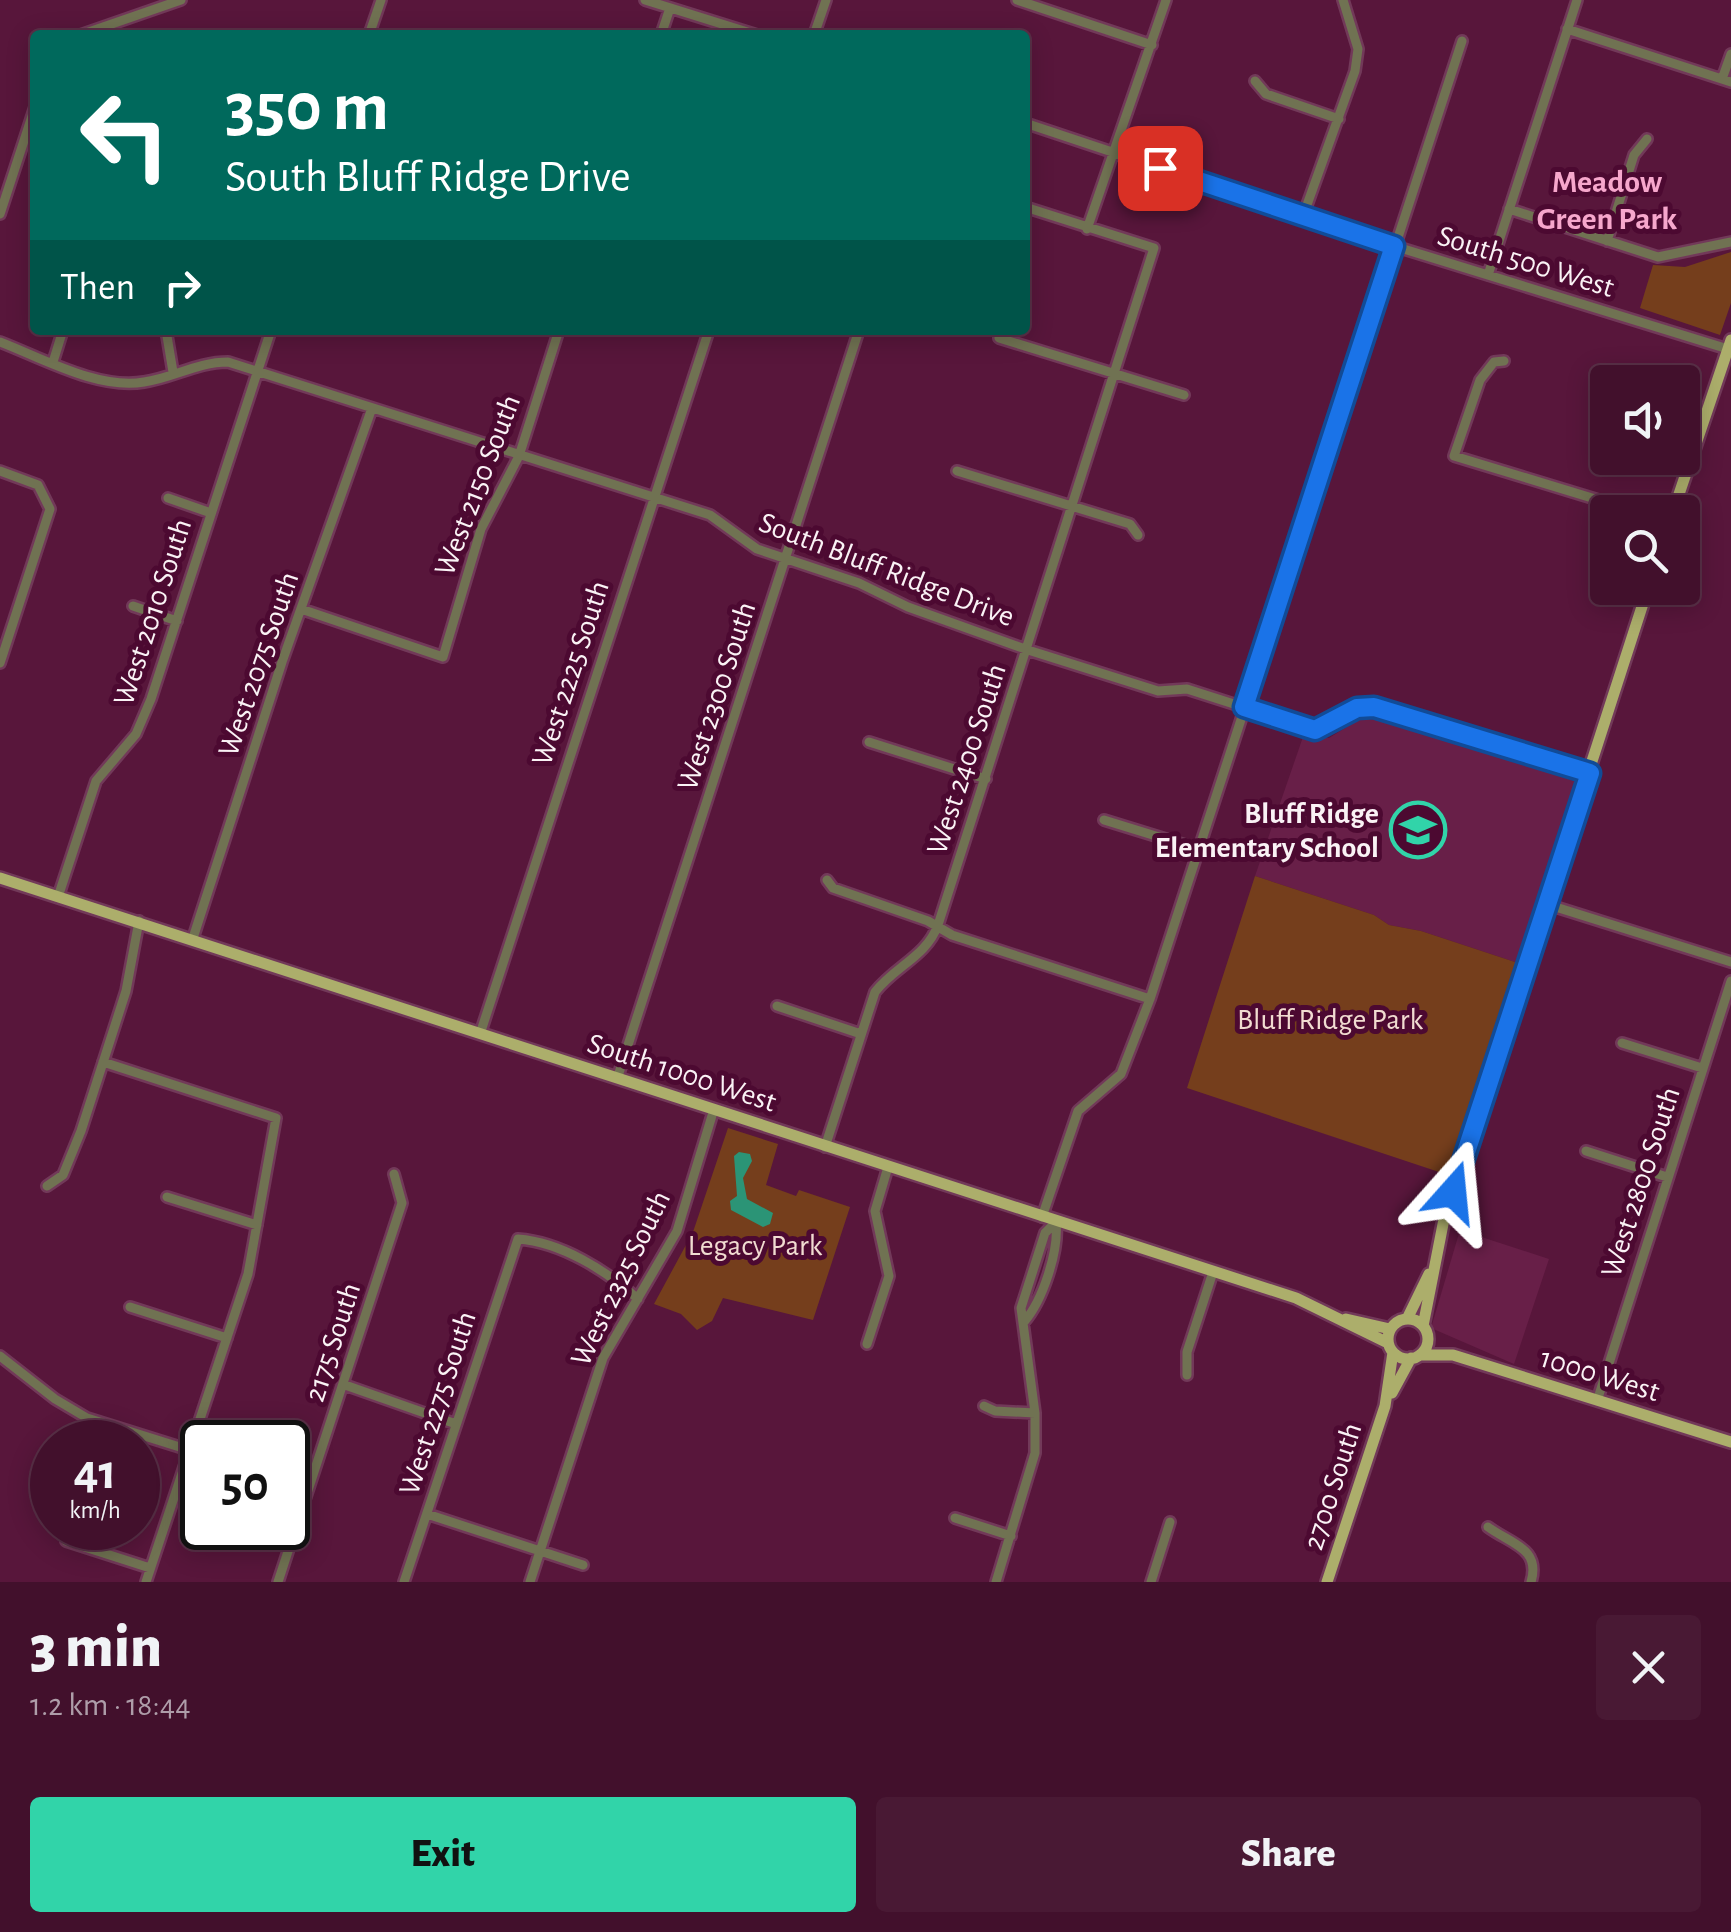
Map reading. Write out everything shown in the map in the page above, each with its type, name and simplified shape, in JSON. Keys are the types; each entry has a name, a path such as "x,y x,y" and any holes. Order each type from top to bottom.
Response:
{"main road":[{"path":"1678,495 1730,346"},
{"path":"1385,1406 1391,1341 1430,1274 1643,605"},
{"name":"South 1000 West","path":"0,878 481,1031 1213,1272 1346,1320 1416,1356"},
{"path":"1385,1406 1416,1356 1425,1331 1430,1274"},
{"path":"1407,1319 1454,1355"},
{"path":"1416,1356 1454,1355"},
{"name":"1000 West","path":"1454,1355 1731,1442"},
{"name":"2700 South","path":"1327,1582 1385,1406"}],"street":[{"path":"94,30 181,0"},
{"path":"371,30 381,0"},
{"path":"645,0 741,30"},
{"path":"816,30 826,0"},
{"path":"1016,0 1152,46"},
{"path":"1030,209 1087,229 1166,0"},
{"path":"1303,216 1358,50 1344,0"},
{"path":"1488,275 1576,0"},
{"path":"663,30 670,8"},
{"path":"1567,29 1727,81 1731,54"},
{"path":"1042,1217 1078,1111 1121,1074 1150,998 1462,41"},
{"path":"1255,80 1266,94 1338,118"},
{"path":"0,214 30,122"},
{"name":"South 500 West","path":"1030,125 1394,246 1730,346"},
{"path":"1607,241 1634,155 1647,139"},
{"path":"1509,210 1670,258 1714,242 1731,242"},
{"name":"West 2400 South","path":"826,1147 875,992 887,977 926,947 938,925 1154,248 1087,229"},
{"path":"53,362 61,335"},
{"path":"167,335 173,372"},
{"name":"West 2010 South","path":"58,897 96,781 142,722 269,335"},
{"name":"West 2150 South","path":"304,610 443,657 481,529 518,456 557,335"},
{"name":"West 2225 South","path":"481,1031 708,335"},
{"name":"West 2300 South","path":"618,1076 857,335"},
{"path":"999,338 1184,395"},
{"name":"South Bluff Ridge Drive","path":"0,342 127,384 154,380 210,362 228,362 710,515 745,544 1028,650 1158,691 1187,688 1315,730 1357,708 1374,707 1590,773"},
{"path":"1504,361 1494,362 1480,380 1454,456 1590,497"},
{"name":"West 2075 South","path":"193,938 282,662 304,610 372,408"},
{"path":"0,470 30,480 49,499 50,509 0,663"},
{"path":"957,471 1130,524 1138,534"},
{"path":"168,498 211,513"},
{"path":"133,606 176,620"},
{"path":"870,742 986,779"},
{"path":"1104,820 1198,849"},
{"path":"828,880 833,888 938,925 952,935 1150,998"},
{"path":"1546,904 1731,962"},
{"path":"46,1186 63,1175 103,1062 126,991 139,921"},
{"name":"West 2800 South","path":"1598,1398 1731,981"},
{"path":"777,1006 860,1034"},
{"path":"1622,1043 1702,1068"},
{"path":"103,1062 276,1118 248,1274 199,1420"},
{"name":"West 2325 South","path":"530,1582 603,1358 678,1230 714,1109"},
{"path":"1586,1152 1667,1177"},
{"path":"867,1344 889,1276 888,1258 876,1230 875,1211 888,1167"},
{"name":"2175 South","path":"278,1582 402,1203 394,1174"},
{"path":"167,1198 257,1225"},
{"path":"996,1582 1034,1453 1035,1412 1022,1308 1045,1234 1056,1222"},
{"name":"West 2275 South","path":"404,1582 518,1240 554,1247 615,1278 638,1299"},
{"path":"1187,1376 1187,1352 1213,1272"},
{"path":"130,1307 227,1338"},
{"path":"0,1356 55,1399 88,1418 180,1448"},
{"path":"345,1385 456,1424"},
{"path":"984,1406 1035,1412"},
{"path":"146,1582 180,1478"},
{"path":"427,1514 583,1566"},
{"path":"955,1518 1010,1536"},
{"path":"1151,1582 1170,1522"},
{"path":"1488,1528 1524,1548 1534,1562 1531,1582"},
{"path":"94,1550 150,1568"}],"shaded area":[{"name":"Bluff Ridge Elementary School","path":"1379,715 1580,783 1521,964 1421,931 1389,925 1374,915 1255,876 1304,734 1329,738 1361,718"},
{"path":"739,1152 750,1154 752,1161 743,1178 747,1199 773,1213 770,1224 763,1227 731,1210 730,1201 737,1196 734,1156"},
{"path":"1460,1230 1549,1259 1514,1364 1431,1328"}],"green space":[{"path":"1731,252 1731,303 1720,335 1640,308 1653,265 1685,267"},
{"name":"Bluff Ridge Park","path":"1255,876 1374,915 1389,925 1421,931 1521,964 1454,1177 1187,1088"},
{"name":"Legacy Park","path":"728,1128 778,1144 766,1185 796,1196 799,1190 850,1207 813,1320 723,1298 712,1321 697,1330 681,1314 654,1304 693,1232"}],"place":[{"name":"Bluff Ridge Elementary School","path":"1418,830"}],"district":[{"name":"Meadow Green Park","path":"1607,200"}],"route":[{"path":"1160,168 1394,246 1244,707 1315,730 1339,721 1357,708 1374,707 1590,773 1453,1192"}]}
